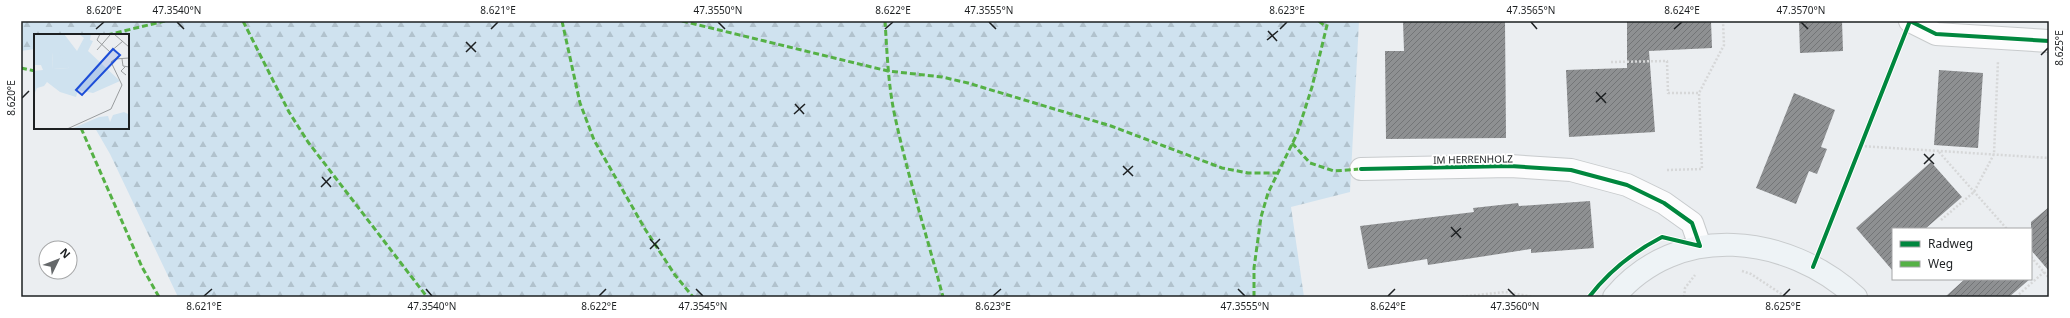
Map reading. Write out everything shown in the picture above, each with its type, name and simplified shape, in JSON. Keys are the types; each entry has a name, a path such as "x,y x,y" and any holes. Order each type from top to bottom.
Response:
{"main road":[{"path":"1614,297 1649,266 1670,255 1700,246 1719,244 1742,244 1764,248 1789,256 1813,267 1856,297"}],"street":[{"path":"1910,21 1936,34 2049,41"},
{"name":"IM HERRENHOLZ","path":"1361,169 1510,166 1571,170 1626,185 1664,203 1692,223 1700,246"}],"path":[{"path":"1667,170 1702,169 1699,93 1724,45 1723,21"},
{"path":"1941,220 1974,192 1994,154 1999,38"},
{"path":"1611,62 1667,61 1668,93 1699,93"},
{"path":"1861,146 2049,158"},
{"path":"1938,151 2006,228"},
{"path":"2032,258 2049,278"},
{"path":"1736,269 1751,274 1786,297"},
{"path":"1684,297 1685,288 1693,276 1699,272"},
{"path":"2016,297 2044,272"},
{"path":"1458,297 1505,292 1534,297"}],"green space":[{"path":"21,21 1359,21 1350,192 1291,207 1304,297 178,297 110,154 96,129 129,129 129,34 34,34 34,49 21,51"}],"building":[{"path":"1403,21 1505,21 1506,138 1386,139 1385,51 1404,51"},
{"path":"1627,21 1711,21 1712,48 1649,51 1655,132 1569,137 1566,70 1627,68"},
{"path":"1799,21 1842,21 1843,51 1800,53"},
{"path":"1939,70 1983,73 1978,148 1934,145"},
{"path":"1794,93 1835,110 1821,147 1827,149 1817,174 1809,171 1796,204 1756,188"},
{"path":"1931,162 1962,197 1926,228 1892,228 1892,270 1856,228"},
{"path":"1590,201 1594,248 1531,253 1531,249 1428,265 1427,259 1368,269 1360,226 1474,212 1473,208 1518,203 1519,206"},
{"path":"2049,207 2049,271 2032,251 2031,222"},
{"path":"1964,280 2029,280 2009,297 1945,297"}],"marked path":[{"path":"111,34 165,21"},
{"path":"243,21 289,112 308,142 427,297"},
{"path":"562,21 580,103 594,140 645,229 675,275 693,297"},
{"path":"682,21 888,71 942,77 968,83 1111,126 1222,168 1248,173 1278,173"},
{"path":"885,21 889,78 894,112 911,182 943,297"},
{"path":"1319,21 1327,28"},
{"path":"1254,297 1254,268 1261,217 1268,193 1297,134 1312,87 1328,21"},
{"path":"21,68 34,71"},
{"path":"81,129 142,267 159,297"},
{"path":"1292,143 1310,163 1334,171 1361,169"}],"cycle path":[{"path":"1910,21 1936,34 2049,41"},
{"path":"1813,267 1910,21"},
{"path":"1361,169 1510,166 1571,170 1627,185 1664,203 1692,223 1700,246"},
{"path":"1589,297 1622,263 1641,249 1662,237 1700,246"}]}
